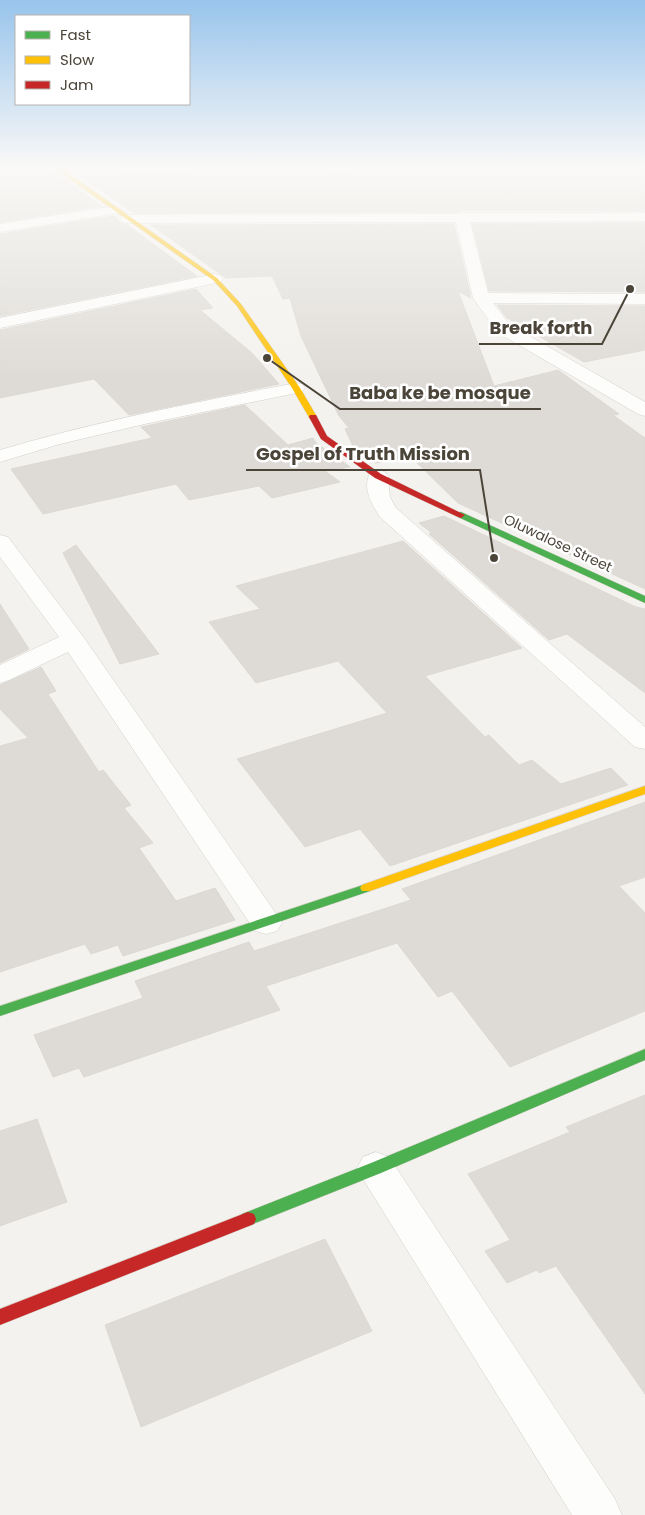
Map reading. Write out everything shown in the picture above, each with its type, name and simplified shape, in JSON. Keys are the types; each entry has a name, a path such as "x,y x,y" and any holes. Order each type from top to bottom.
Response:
{"street":[{"name":"Oluwalose Street","path":"156,239 215,279 239,305 296,388 324,436 378,476 645,600"},
{"path":"467,239 481,298 504,329 645,410"},
{"path":"0,323 215,279"},
{"path":"481,298 645,299"},
{"path":"0,456 149,416 296,388"},
{"path":"378,476 379,497 388,512 645,741"},
{"path":"0,542 73,640 266,923"},
{"path":"0,675 73,640"},
{"path":"0,1011 266,923 645,790"},
{"path":"0,1317 376,1168 645,1054"},
{"path":"376,1168 599,1515"}],"building":[{"path":"0,239 146,239 197,276 0,316"},
{"path":"170,239 457,239 471,298 458,291 494,386 558,370 619,414 613,415 645,438 645,589 458,503 411,457 375,463 353,446 345,429 349,428 339,416 301,336 290,298 283,299 272,276 226,278"},
{"path":"476,239 645,239 645,292 489,291"},
{"path":"196,289 213,308 200,310 252,353 279,384 129,415 94,379 0,398 0,330"},
{"path":"497,305 645,306 645,350 584,362 507,318"},
{"path":"245,405 288,445 313,438 316,443 350,467 325,471 340,482 272,498 259,486 189,500 176,484 43,514 11,469 152,438 141,427"},
{"path":"444,516 636,607 645,609 645,693 567,634 549,640 419,523"},
{"path":"403,541 522,648 425,676 485,737 489,735 519,765 532,760 561,784 611,768 628,785 390,866 360,829 305,847 237,759 387,713 338,661 256,683 209,622 260,609 236,586"},
{"path":"76,545 159,654 120,664 63,553"},
{"path":"0,604 29,649 0,663"},
{"path":"41,667 56,691 48,694 99,772 103,770 131,805 124,808 153,843 139,848 176,901 215,888 235,920 123,956 118,945 91,954 85,944 0,972 0,746 28,738 0,709 0,685"},
{"path":"645,802 645,877 619,886 645,913 645,1011 510,1067 452,991 438,997 397,943 266,986 280,1010 84,1077 79,1068 53,1077 34,1035 143,998 135,981 249,942 254,951 411,900 402,889"},
{"path":"645,1095 645,1394 556,1266 539,1273 537,1270 507,1283 485,1251 510,1240 468,1174 570,1132 566,1127"},
{"path":"37,1119 67,1202 0,1226 0,1131"},
{"path":"325,1239 372,1331 141,1427 105,1325"}],"traffic: fast":[{"path":"461,515 645,600"},
{"path":"0,1011 366,888"},
{"path":"248,1219 376,1168 645,1054"}],"traffic: slow":[{"path":"158,239 215,279 239,305 296,388 313,417"},
{"path":"366,888 645,790"}],"traffic: jam":[{"path":"313,417 324,437 378,476 461,515"},
{"path":"0,1317 248,1219"}],"place":[{"name":"Break forth","path":"630,289"},
{"name":"Baba ke be mosque","path":"267,358"},
{"name":"Gospel of Truth Mission","path":"494,558"}]}
